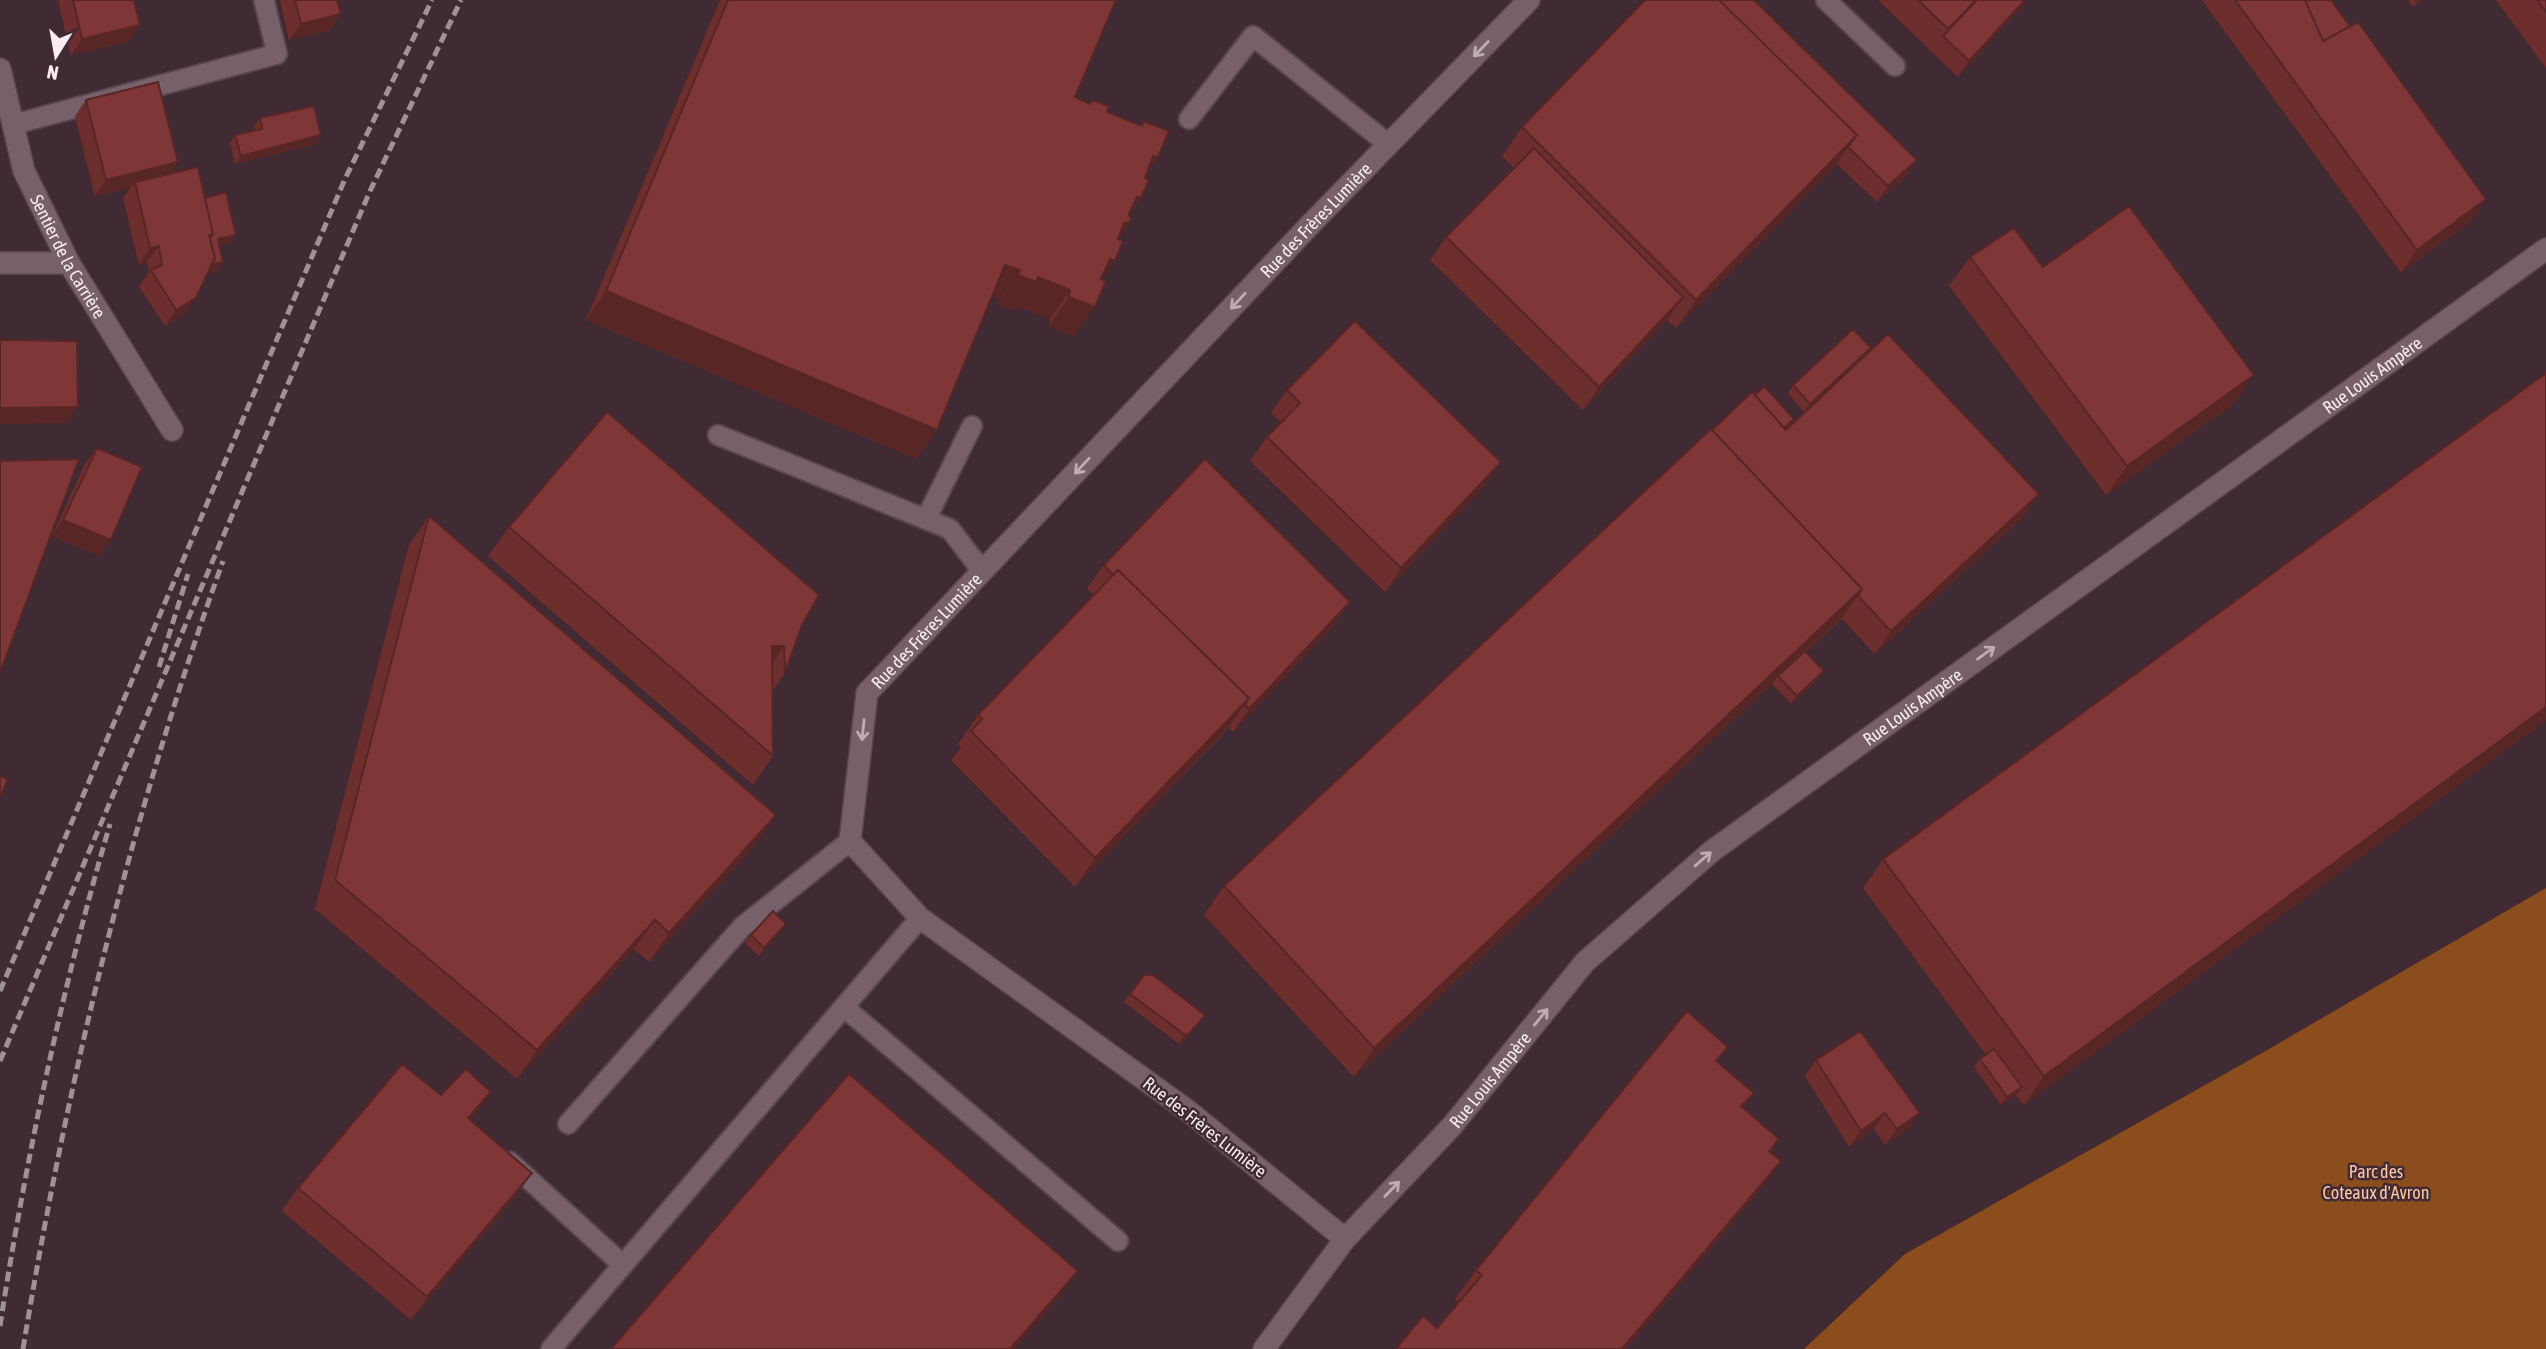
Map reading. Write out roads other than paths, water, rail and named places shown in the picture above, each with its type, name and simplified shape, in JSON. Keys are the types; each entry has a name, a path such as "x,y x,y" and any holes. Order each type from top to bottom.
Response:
{"street":[{"name":"Rue des Frères Lumière","path":"1345,1239 1187,1110 920,918 850,841 867,693 1527,1"},
{"name":"Sentier de la Carrière","path":"0,69 24,171 69,263 172,430"},
{"name":"Rue Louis Ampère","path":"1264,1349 1345,1239 1452,1126 1585,962 1712,851 2546,249"},
{"path":"0,263 69,263"}],"lane":[{"path":"15,124 277,54 264,0"},
{"path":"1826,0 1895,66"},
{"path":"1189,119 1253,36 1388,144"},
{"path":"926,519 972,426"},
{"path":"718,435 950,529 982,571"},
{"path":"568,1125 742,927 850,841"},
{"path":"551,1349 920,918"},
{"path":"844,1007 1118,1241"},
{"path":"493,1147 623,1265"}],"railway":[{"path":"0,991 345,179 432,0"},
{"path":"0,1061 370,191 461,0"},
{"path":"23,1349 60,1149 105,950 159,754 223,561"},
{"path":"159,667 188,574"},
{"path":"0,1326 21,1200 47,1074 76,948 110,824"}],"park label":[{"name":"Parc des Coteaux d'Avron","path":"2376,1181"}]}
